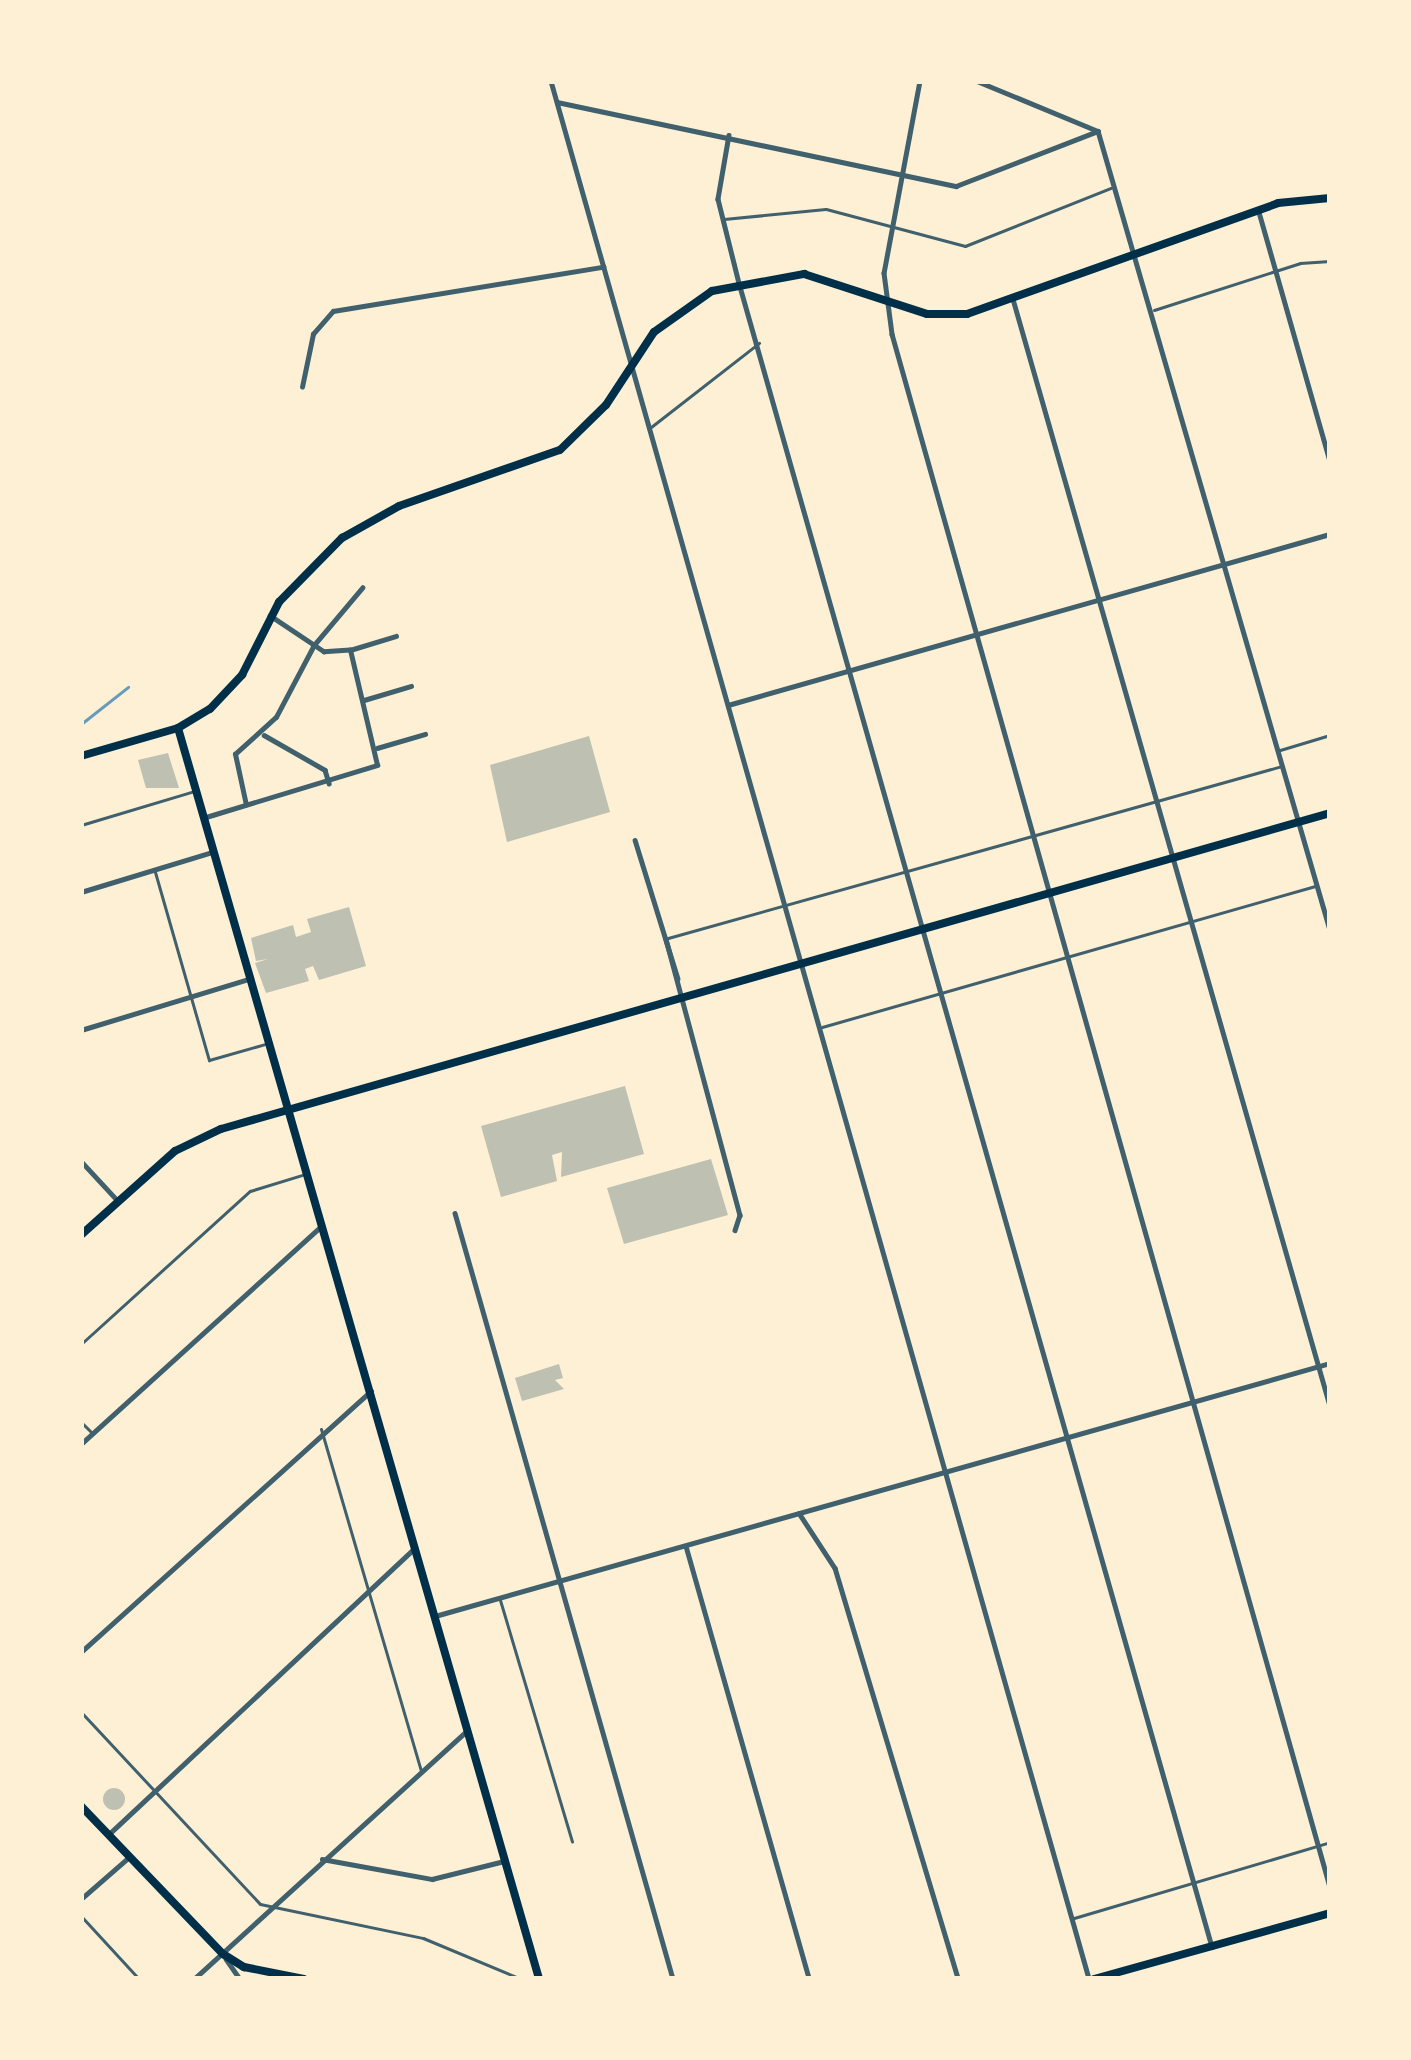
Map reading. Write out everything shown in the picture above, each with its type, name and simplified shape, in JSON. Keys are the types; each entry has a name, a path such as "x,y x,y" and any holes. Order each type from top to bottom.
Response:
{"main road":[{"path":"81,757 178,728 234,685 270,616 317,559 360,526 560,450 595,418 629,369 684,305 739,283 804,274 943,315 1013,299 1258,211 1330,198"},
{"path":"178,728 539,1979"},
{"path":"81,1235 190,1143 290,1110 1330,813"},
{"path":"81,1806 223,1954 244,1967 298,1979"},
{"path":"1092,1979 1330,1913"}],"street":[{"path":"551,81 629,369 1092,1979"},
{"path":"920,81 891,227 886,300 1330,1888"},
{"path":"976,81 1098,131 1138,254 1330,931"},
{"path":"556,102 729,134 956,186 1098,131"},
{"path":"729,134 718,191 739,283 911,873 1212,1947"},
{"path":"1258,211 1330,461"},
{"path":"302,387 308,346 333,311 603,267"},
{"path":"1013,299 1330,1406"},
{"path":"728,705 1330,534"},
{"path":"246,806 234,759 262,734 314,645 362,588"},
{"path":"270,616 330,654 396,636"},
{"path":"203,818 370,772 377,748 350,650"},
{"path":"364,700 411,686"},
{"path":"262,734 325,770 329,783"},
{"path":"377,748 425,734"},
{"path":"634,840 678,979 740,1215 735,1230"},
{"path":"81,892 213,852"},
{"path":"81,1030 249,979"},
{"path":"81,1161 118,1201"},
{"path":"454,1213 673,1979"},
{"path":"81,1444 324,1225"},
{"path":"435,1616 1330,1363"},
{"path":"81,1652 321,1429 372,1391"},
{"path":"799,1513 835,1568 958,1979"},
{"path":"686,1546 809,1979"},
{"path":"108,1835 368,1599 415,1548"},
{"path":"194,1979 467,1730"},
{"path":"81,1899 128,1858"},
{"path":"322,1859 432,1879 506,1861"},
{"path":"223,1954 240,1979"}],"lane":[{"path":"722,219 794,208 965,246 1116,186"},
{"path":"1154,310 1276,270 1330,261"},
{"path":"648,429 759,343"},
{"path":"1279,750 1330,735"},
{"path":"666,939 1284,765"},
{"path":"81,825 196,791"},
{"path":"155,870 209,1060 268,1043"},
{"path":"820,1027 1318,886"},
{"path":"81,1344 250,1191 309,1173"},
{"path":"81,1422 92,1433"},
{"path":"321,1429 421,1771"},
{"path":"500,1598 572,1842"},
{"path":"81,1712 236,1882 271,1908 423,1938 521,1979"},
{"path":"1072,1918 1330,1842"},
{"path":"81,1916 139,1979"}],"building":[{"path":"589,736 610,812 507,842 490,765"},
{"path":"168,753 179,788 146,788 138,760"},
{"path":"349,907 366,966 319,980 313,966 305,969 309,981 266,993 255,963 268,959 256,961 251,938 293,925 296,937 311,932 307,919"},
{"path":"625,1086 644,1154 561,1177 562,1152 552,1155 557,1181 501,1197 481,1126"},
{"path":"711,1159 728,1215 624,1244 607,1188"},
{"path":"559,1364 563,1378 555,1380 564,1389 522,1401 515,1378"},
{"path":"114,1788 125,1799 114,1810 103,1799"}],"waterway":[{"path":"81,724 128,687"}]}
